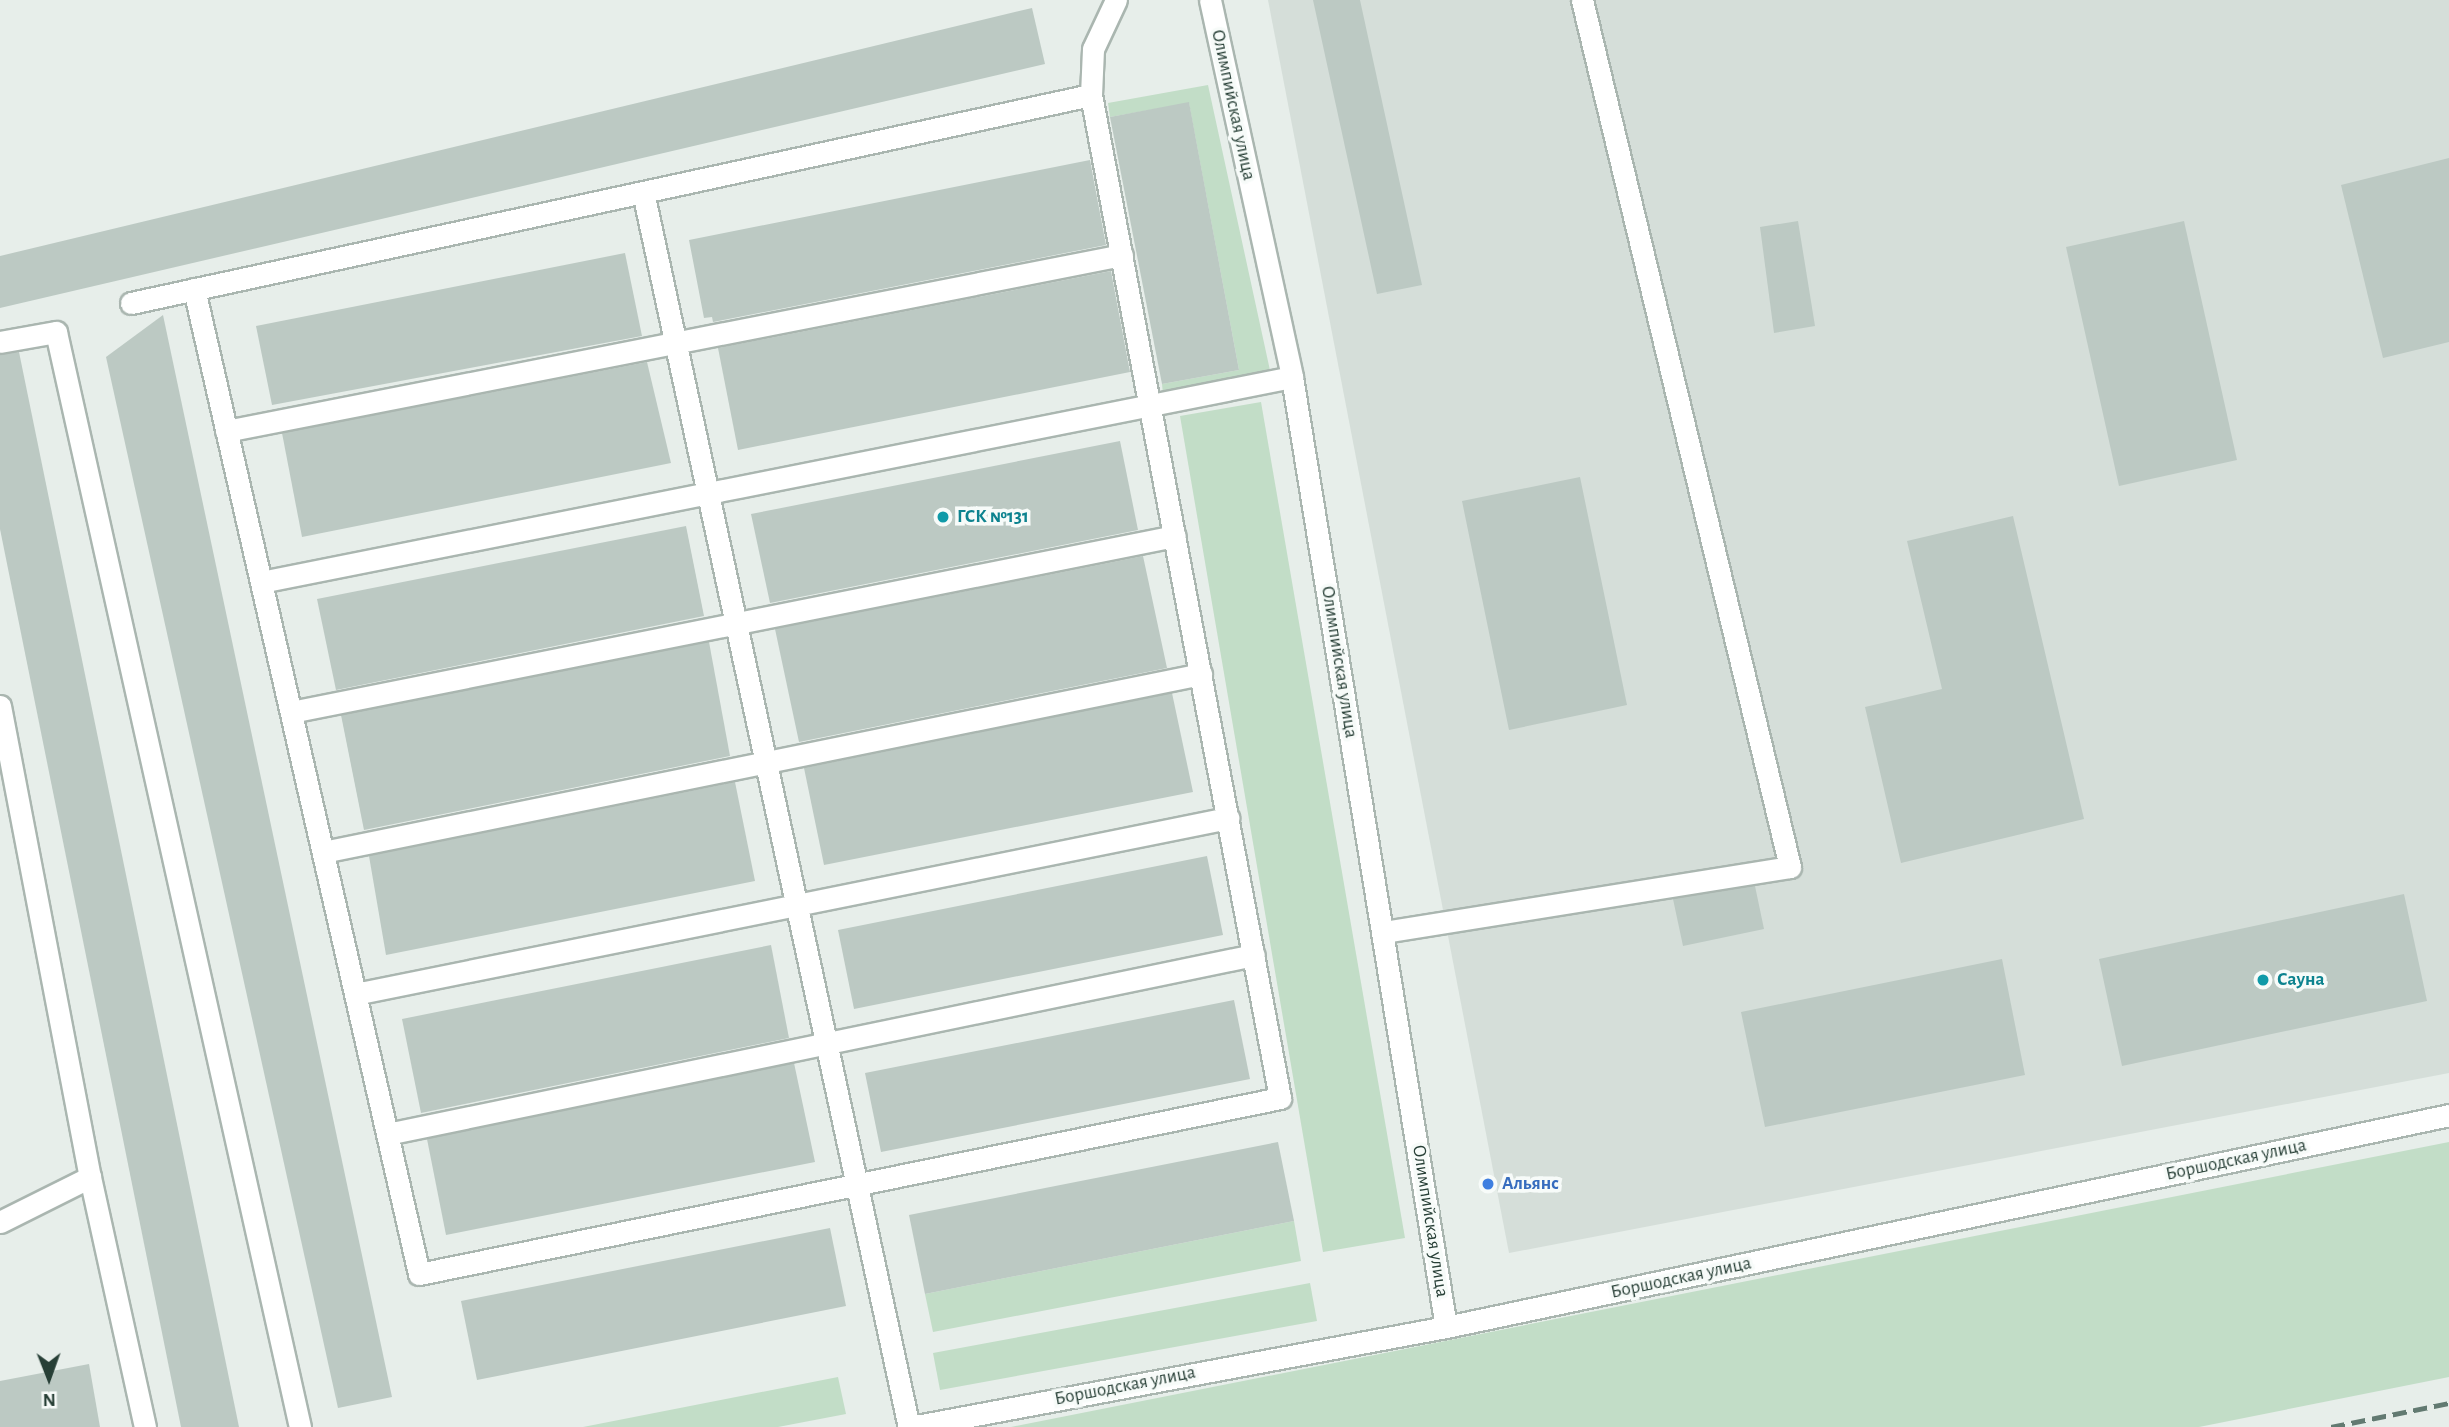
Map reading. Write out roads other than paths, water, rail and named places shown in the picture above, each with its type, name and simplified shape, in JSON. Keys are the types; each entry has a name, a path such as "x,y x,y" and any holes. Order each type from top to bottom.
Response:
{"street":[{"path":"194,289 419,1274 1280,1098 1091,94 1093,49 1116,0"},
{"name":"Олимпийская улица","path":"1210,0 1292,377 1446,1327"},
{"path":"1384,932 1790,867 1582,0"},
{"path":"131,303 1091,94"},
{"path":"643,192 910,1427"},
{"path":"226,431 1122,255"},
{"path":"0,342 56,332 300,1427"},
{"path":"261,582 1292,377"},
{"path":"291,712 1175,536"},
{"path":"323,852 1201,674"},
{"path":"0,706 90,1177 145,1427"},
{"path":"355,994 1228,818"},
{"path":"387,1134 1254,955"},
{"name":"Боршодская улица","path":"910,1427 1446,1327 2449,1115"},
{"path":"0,1222 90,1177"}],"railway":[{"path":"2331,1427 2449,1403"}],"place":[{"name":"ГСК №131","path":"943,517"},
{"name":"Сауна","path":"2263,980"},
{"name":"Альянс","path":"1488,1184"}]}
